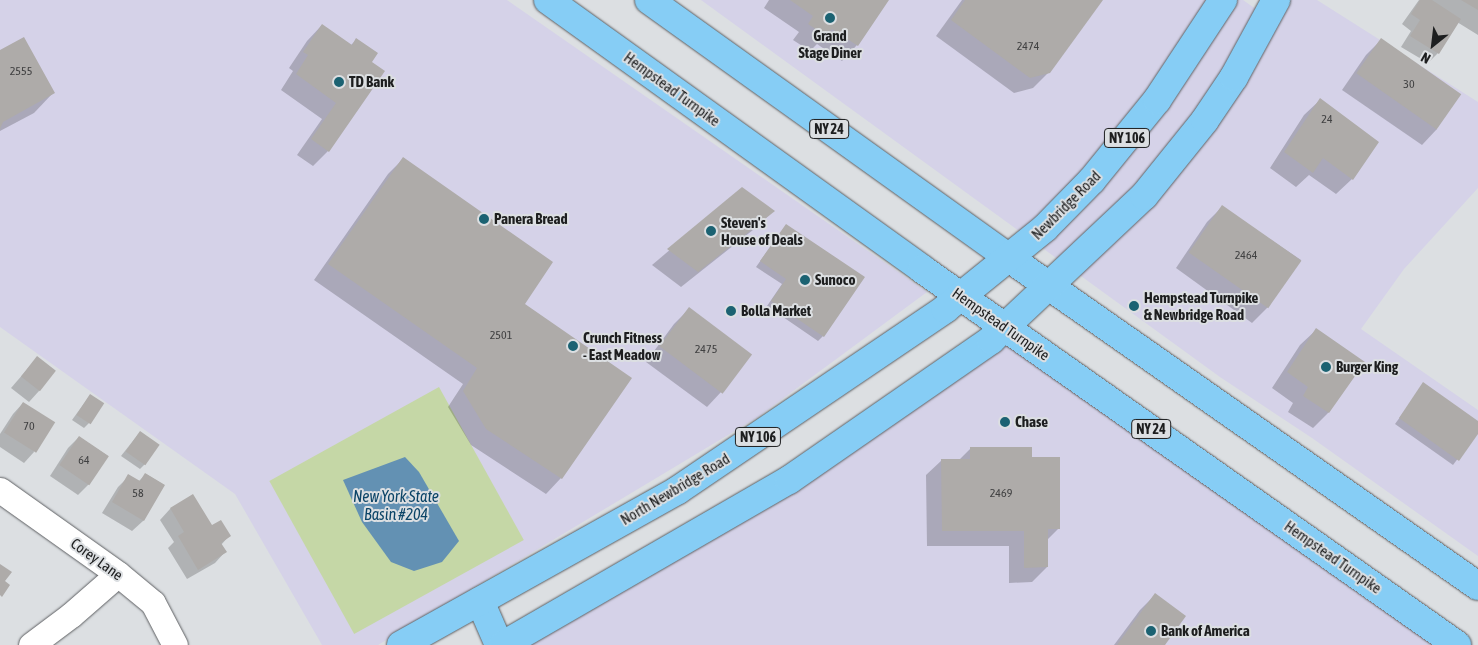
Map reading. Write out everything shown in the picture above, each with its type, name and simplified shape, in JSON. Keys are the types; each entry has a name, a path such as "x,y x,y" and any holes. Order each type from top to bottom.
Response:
{"main road":[{"name":"Hempstead Turnpike","path":"548,0 960,296 1457,645"},
{"name":"NY 24","path":"649,0 1050,287 1478,586"},
{"name":"Newbridge Road","path":"960,296 1045,228 1092,180 1157,100 1224,0"},
{"path":"504,645 790,480 981,349 1050,287 1144,196 1205,120 1234,77 1276,0"},
{"name":"North Newbridge Road","path":"401,645 678,490 937,315 960,296"},
{"path":"480,601 499,645"}],"street":[{"name":"Corey Lane","path":"0,490 118,574 153,604 175,645"},
{"path":"31,645 71,615 118,574"}],"shaded area":[{"path":"0,0 507,0 927,292 758,417 378,645 322,645 235,494 0,327"},
{"path":"701,0 1243,0 1274,22 1287,0 1317,0 1478,102 1478,188 1404,269 1361,329 1478,410 1478,556 1312,438 1220,377"},
{"path":"1006,328 1457,645 529,645"}],"green space":[{"path":"439,387 524,540 354,634 269,481"}],"water":[{"name":"New York State Basin #204","path":"405,457 419,472 459,541 442,562 414,571 391,562 362,522 343,480"}],"building":[{"path":"790,0 889,0 858,46 832,29 826,36 808,24 813,16"},
{"path":"965,0 1103,0 1050,73 1030,78 951,20"},
{"path":"1420,0 1432,0 1461,19 1439,54 1410,36 1420,20 1411,14"},
{"path":"1461,0 1478,0 1478,10"},
{"path":"322,24 352,45 356,38 378,53 372,62 385,71 329,152 311,139 336,103 296,74 308,55 303,52"},
{"path":"24,37 55,93 3,122 0,129 0,50"},
{"path":"1381,38 1461,94 1437,129 1356,73"},
{"path":"1320,98 1379,142 1353,180 1323,158 1313,173 1284,152"},
{"path":"403,157 553,262 525,304 632,378 562,479 486,429 463,391 477,368 328,264"},
{"path":"742,187 775,211 698,272 667,249"},
{"path":"1222,205 1301,261 1268,308 1189,253"},
{"path":"786,224 865,277 824,337 771,301 786,279 760,261"},
{"path":"689,307 752,355 723,394 660,346"},
{"name":"Burger King","path":"1316,328 1365,362 1329,413 1303,396 1308,387 1287,372"},
{"path":"37,356 56,371 40,391 21,376"},
{"path":"1423,382 1478,421 1478,434 1459,461 1399,418"},
{"path":"90,394 104,403 91,424 76,415"},
{"path":"23,402 55,422 36,453 4,433"},
{"path":"140,431 160,445 145,465 126,451"},
{"path":"79,436 109,456 89,485 59,465"},
{"path":"970,447 1032,447 1032,457 1060,457 1060,529 1048,529 1048,567 1024,568 1024,531 942,531 941,459 970,459"},
{"path":"145,473 165,485 144,521 112,502 128,474 140,481"},
{"path":"193,494 212,525 221,520 231,536 221,543 227,552 198,570 178,536 184,532 170,508"},
{"path":"0,564 12,572 5,581 10,585 2,597 0,595"},
{"name":"Bank of America","path":"1155,593 1186,616 1165,645 1117,645"}],"place":[{"name":"Grand Stage Diner","path":"830,18"},
{"name":"TD Bank","path":"339,82"},
{"name":"Panera Bread","path":"484,219"},
{"name":"Steven's House of Deals","path":"711,231"},
{"name":"Sunoco","path":"805,280"},
{"name":"Hempstead Turnpike & Newbridge Road","path":"1134,306"},
{"name":"Bolla Market","path":"731,311"},
{"name":"Crunch Fitness - East Meadow","path":"573,346"},
{"name":"Burger King","path":"1326,367"},
{"name":"Chase","path":"1005,422"},
{"name":"Bank of America","path":"1151,631"}]}
